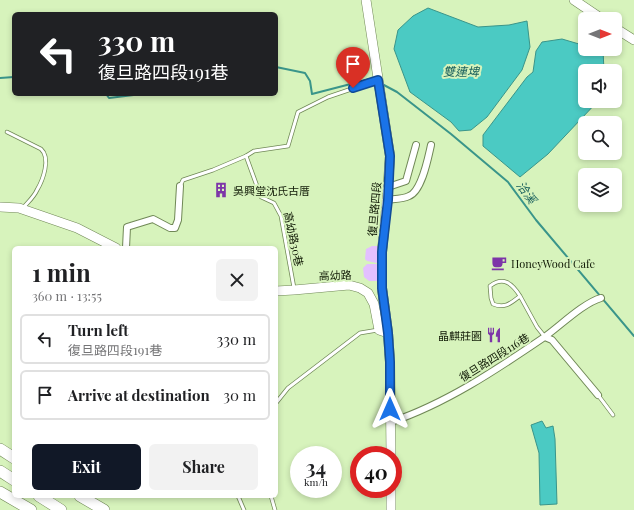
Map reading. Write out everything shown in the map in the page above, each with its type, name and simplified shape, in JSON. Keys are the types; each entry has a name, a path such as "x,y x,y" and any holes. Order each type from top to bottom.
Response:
{"highway":[{"path":"0,450 12,457"},
{"path":"0,471 12,479"},
{"path":"0,492 31,510"},
{"path":"42,498 60,510"},
{"path":"83,498 104,510"}],"street":[{"name":"復旦路四段","path":"366,0 390,156 388,200 382,252 382,288 384,332 390,384 391,446"},
{"path":"574,0 592,12"},
{"path":"622,32 634,40"},
{"path":"388,187 406,181 416,145"},
{"path":"388,200 410,196 416,192 420,184 431,145"},
{"path":"126,246 127,227 153,219 170,228 175,228 178,220 180,186"},
{"path":"0,207 22,209 77,228 112,246"},
{"name":"高幼路","path":"278,291 348,285 360,288 368,294 374,304 384,332"},
{"name":"復旦路四段116巷","path":"391,422 416,414 467,386 545,337 596,299 601,298"},
{"path":"545,337 552,340 598,396"},
{"path":"391,498 391,510"}],"lane":[{"path":"180,186 183,180 213,170 254,151 288,146 298,112 328,97 378,79"},
{"path":"7,132 41,149 45,153 46,159 44,171 37,191 22,209"},
{"name":"高幼路30巷","path":"246,156 261,196 274,203 281,216 294,290"},
{"path":"520,296 510,304 499,306 493,304 490,286 502,281 510,283 520,296 537,327 545,337"},
{"path":"278,400 288,388 360,333 384,332"},
{"path":"598,396 613,415"},
{"path":"239,498 244,510"},
{"path":"272,498 275,510"}],"shaded area":[{"path":"372,246 379,246 377,263 367,261 365,259 366,249"},
{"path":"367,264 377,264 378,281 369,281 364,277 363,268"}],"water":[{"name":"雙連埤","path":"428,8 478,27 509,25 527,21 530,47 522,70 487,117 471,130 459,131 451,122 410,92 394,49 398,30 413,16"},
{"path":"562,39 578,44 578,56 603,56 604,64 578,64 578,108 591,108 584,116 578,116 578,122 548,154 520,177 483,146 483,135 527,77 533,72 536,51 542,42"},
{"path":"542,421 546,428 553,426 555,439 557,504 540,505 539,453 531,425"}],"waterway":[{"name":"洽溪","path":"278,67 305,73 310,81 312,94 370,79"},
{"name":"洽溪","path":"0,78 12,77"},
{"name":"洽溪","path":"382,84 397,92 451,134 508,182 536,220 634,336"},
{"name":"洽溪","path":"108,96 109,98 126,96"}],"place":[{"name":"吳興堂沈氏古厝","path":"221,190"},
{"name":"HoneyWood Cafe","path":"499,263"},
{"name":"晶麒莊園","path":"494,335"}],"route":[{"path":"353,88 378,80 390,156 388,200 382,252 382,288 390,362 390,409"}]}
